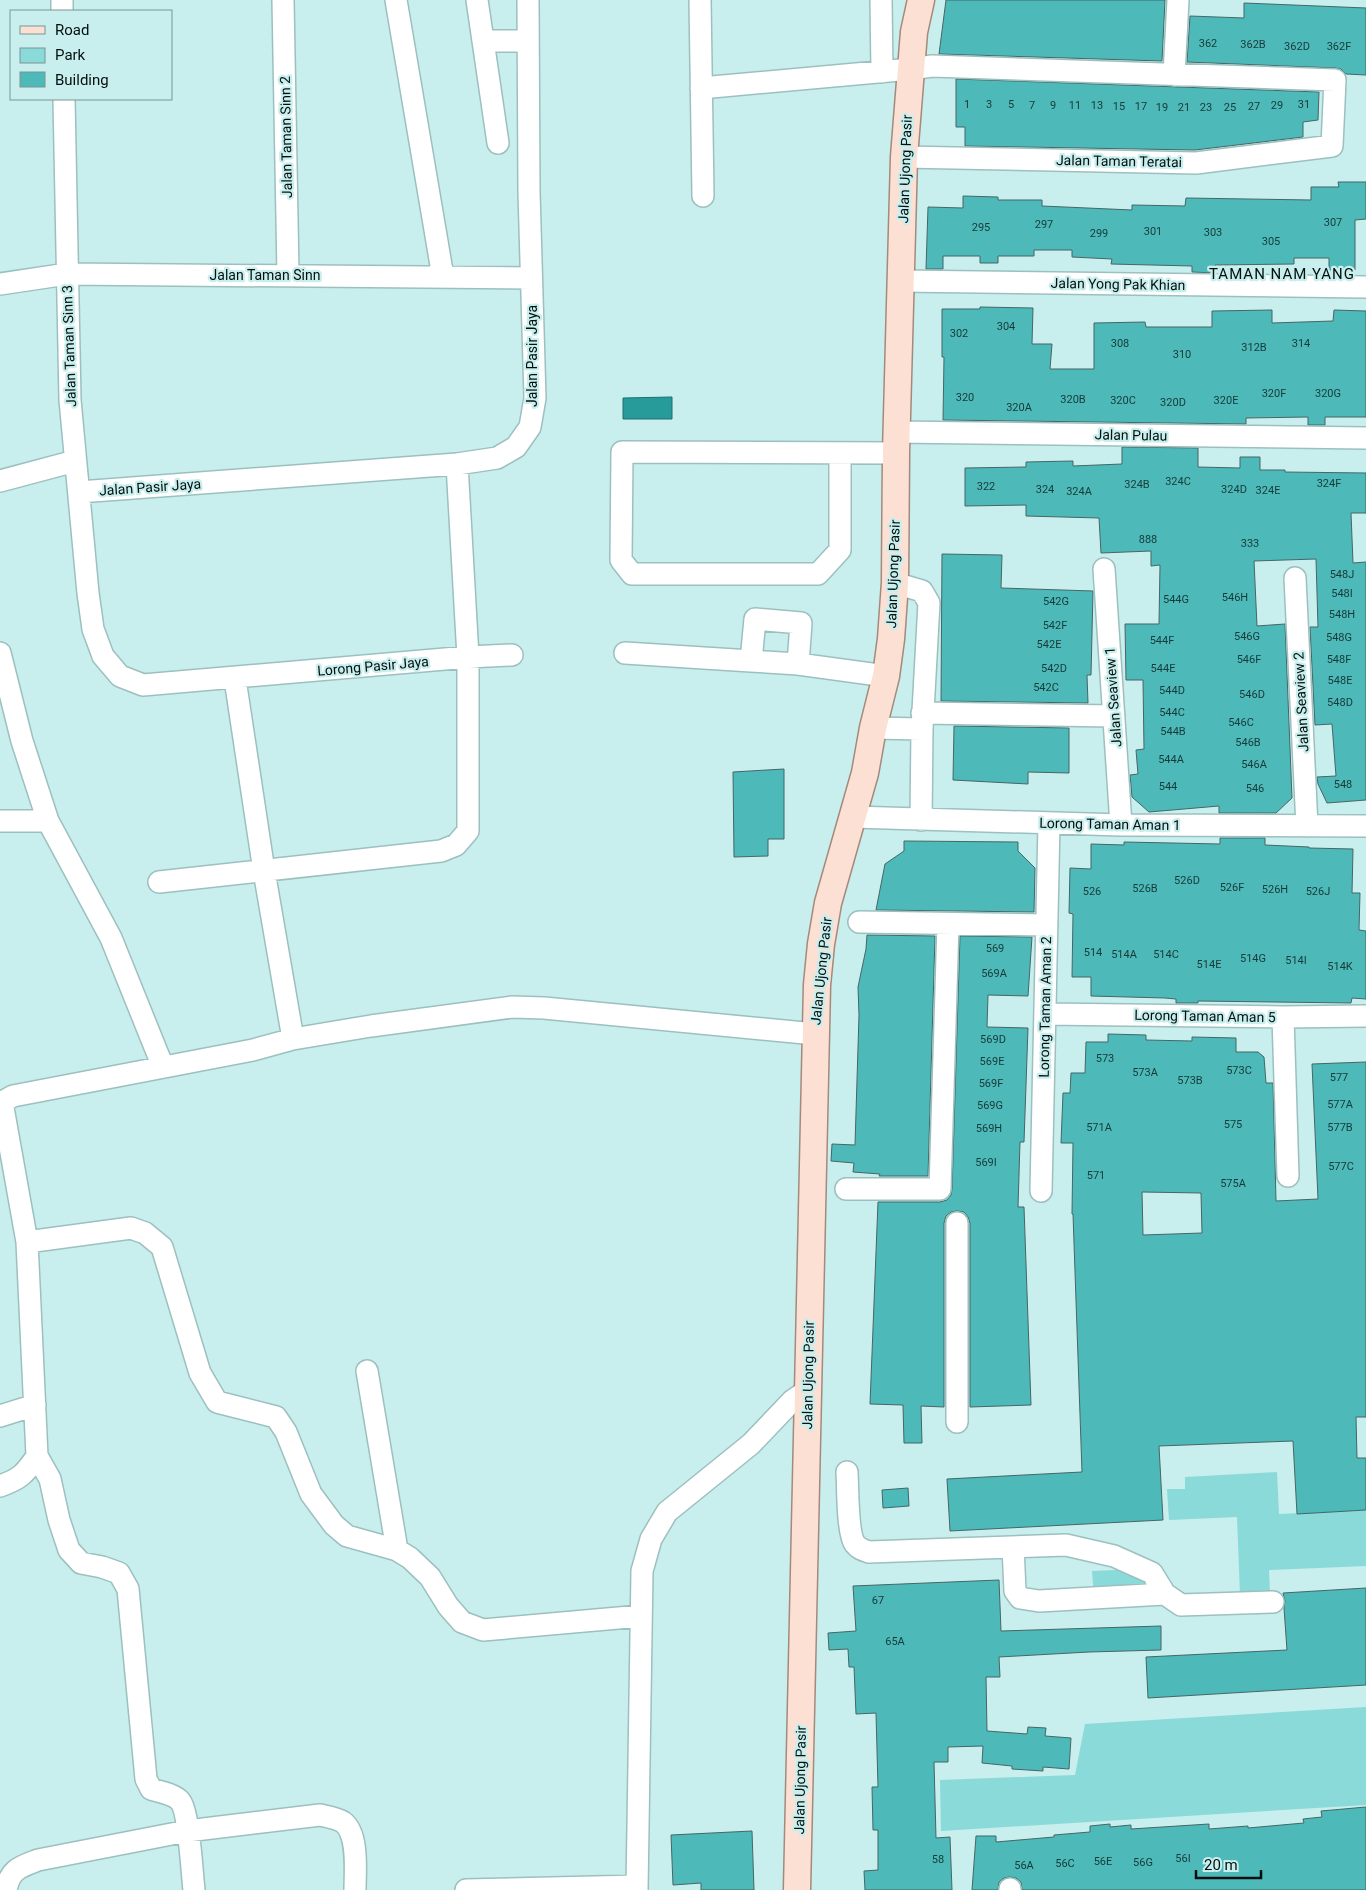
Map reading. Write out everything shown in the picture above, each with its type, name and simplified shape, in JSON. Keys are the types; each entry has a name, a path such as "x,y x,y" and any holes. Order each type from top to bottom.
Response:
{"main road":[{"name":"Jalan Ujong Pasir","path":"797,1890 817,985 828,903 865,772 873,728 886,676 891,639 904,157 914,32 921,0"}],"street":[{"name":"Jalan Taman Sinn 2","path":"283,0 288,275"},
{"path":"396,0 443,277"},
{"path":"477,0 498,143"},
{"name":"Jalan Pasir Jaya","path":"79,492 457,464 497,458 516,447 530,428 535,398 529,192 528,0"},
{"path":"700,0 703,196"},
{"path":"881,0 882,72"},
{"path":"701,88 932,66 1174,75 1178,0"},
{"path":"483,40 528,41"},
{"name":"Jalan Taman Teratai","path":"904,157 1196,163 1332,146 1335,80 1174,75"},
{"name":"Jalan Taman Sinn 3","path":"64,100 70,400 88,593"},
{"name":"Jalan Taman Sinn","path":"0,284 66,274 531,278"},
{"name":"Jalan Yong Pak Khian","path":"900,281 1366,287"},
{"name":"Jalan Pulau","path":"840,453 840,550 818,574 632,574 621,560 622,452 840,453 896,442 1366,438"},
{"path":"0,481 75,461"},
{"path":"159,882 441,851 456,846 468,831 468,657 457,464"},
{"name":"Jalan Seaview 1","path":"1104,570 1121,825"},
{"name":"Jalan Seaview 2","path":"1295,578 1307,826"},
{"path":"894,583 922,591 929,603 922,721 920,820"},
{"name":"Lorong Pasir Jaya","path":"88,593 94,629 104,656 120,676 143,685 235,679 468,657 512,655"},
{"path":"751,661 755,619 801,623 798,664"},
{"path":"0,653 22,741 48,821 111,938 163,1067"},
{"path":"625,653 798,664 886,676"},
{"path":"235,679 292,1039"},
{"path":"873,728 922,721 1114,716"},
{"name":"Lorong Taman Aman 1","path":"853,817 1121,825 1366,826"},
{"path":"0,821 48,821"},
{"name":"Lorong Taman Aman 2","path":"1041,1191 1049,823"},
{"path":"859,922 1047,925"},
{"path":"846,1189 940,1189 948,924"},
{"path":"194,1890 187,1831 181,1802 175,1796 152,1788 146,1779 128,1589 119,1573 81,1562 69,1550 59,1520 50,1479 37,1456 27,1242 1,1103 13,1096 253,1050 292,1039 512,1007 544,1008 815,1034"},
{"name":"Lorong Taman Aman 5","path":"1045,1014 1283,1017 1366,1016"},
{"path":"1283,1017 1288,1176"},
{"path":"957,1222 957,1422"},
{"path":"27,1242 131,1228 145,1233 162,1247 200,1373 217,1402 276,1417 286,1432 311,1494 334,1525 347,1536 397,1550 410,1558 430,1577 448,1606 462,1622 483,1630 641,1616"},
{"path":"367,1371 397,1550"},
{"path":"466,1890 637,1888 642,1571 651,1539 667,1512 751,1444 792,1401 808,1390"},
{"path":"0,1416 35,1405"},
{"path":"0,1486 16,1480 28,1470 37,1456"},
{"path":"847,1472 851,1531 854,1543 860,1549 869,1552 1066,1545 1114,1556 1152,1573 1165,1594 1180,1605 1273,1602"},
{"path":"1013,1547 1015,1591 1020,1598 1039,1601 1165,1594"},
{"path":"6,1890 8,1879 18,1868 38,1860 187,1831 320,1815 344,1823 353,1839 355,1890"}],"green space":[{"path":"1277,1472 1279,1514 1366,1510 1366,1566 1269,1570 1270,1593 1240,1594 1237,1517 1169,1520 1167,1489 1185,1489 1185,1477"},
{"path":"1117,1570 1145,1576 1149,1587 1094,1598 1092,1571"},
{"path":"1366,1707 1366,1805 941,1831 940,1780 1075,1775 1085,1724"}],"shaded area":[{"path":"672,397 672,419 623,419 623,398"}],"building":[{"path":"946,0 1165,0 1162,61 939,54"},
{"path":"1244,3 1366,8 1366,75 1346,74 1341,69 1335,68 1187,62 1190,16 1244,18"},
{"path":"956,79 1319,92 1318,120 1303,122 1303,137 1195,150 965,146 965,127 956,127"},
{"path":"1338,182 1366,182 1366,219 1355,220 1355,270 1329,270 1329,258 1294,258 1294,264 1215,265 1215,273 1192,272 1192,266 1111,264 1112,259 1072,257 1072,250 1034,250 1034,256 998,256 998,263 980,263 980,256 943,256 943,269 926,269 928,207 963,208 963,196 998,197 998,200 1042,200 1042,206 1132,210 1132,205 1185,206 1186,198 1311,200 1311,187 1339,187"},
{"path":"980,307 1033,308 1032,344 1052,344 1050,369 1094,369 1094,323 1145,322 1146,327 1212,327 1212,311 1272,310 1272,323 1333,321 1334,310 1366,311 1366,417 1325,417 1325,425 1308,425 1308,417 1246,418 1246,424 943,420 944,357 942,357 942,309 980,309"},
{"path":"1122,447 1198,448 1198,467 1240,468 1240,457 1260,457 1260,470 1366,473 1366,513 1351,513 1353,563 1366,562 1366,800 1327,803 1318,784 1317,777 1336,776 1332,724 1315,725 1310,627 1318,627 1316,559 1254,561 1257,626 1285,624 1292,798 1276,813 1219,813 1219,806 1149,812 1132,797 1130,775 1138,774 1136,750 1144,749 1143,680 1126,680 1125,624 1159,624 1160,565 1151,566 1151,551 1101,553 1099,518 1026,516 1026,505 965,506 965,468 1026,467 1026,462 1073,461 1073,466 1122,464"},
{"path":"942,554 1002,555 1001,588 1093,591 1091,675 1087,675 1088,703 941,701"},
{"path":"954,726 1069,728 1069,773 1028,772 1028,784 953,780"},
{"path":"784,769 784,839 768,839 768,856 734,857 733,772"},
{"path":"1220,838 1265,838 1265,845 1353,849 1352,893 1360,893 1359,930 1366,931 1366,999 1352,998 1351,1003 1198,1001 1198,1003 1176,1003 1176,999 1165,998 1091,996 1091,977 1072,977 1073,914 1069,913 1070,868 1091,869 1091,844 1124,845 1124,842 1220,844"},
{"path":"904,841 1018,842 1018,851 1035,868 1034,912 876,910 885,864 904,851"},
{"path":"867,935 935,936 928,1176 879,1176 880,1174 853,1172 854,1163 831,1161 832,1144 855,1145 859,1015 858,987"},
{"path":"960,936 1032,937 1028,996 988,995 987,1027 1028,1028 1024,1142 1020,1142 1018,1207 1024,1207 1031,1405 970,1407 970,1223 964,1212 951,1212 946,1216 944,1223 944,1407 921,1406 922,1443 904,1443 903,1405 870,1404 878,1202 940,1202 947,1200 951,1195"},
{"path":"1108,1034 1146,1035 1146,1040 1192,1041 1192,1037 1236,1038 1236,1052 1258,1052 1264,1057 1266,1083 1273,1083 1276,1201 1318,1199 1312,1064 1366,1062 1366,1417 1356,1417 1357,1458 1366,1458 1366,1510 1297,1514 1293,1441 1159,1446 1163,1520 950,1531 947,1479 1082,1472 1072,1214 1073,1143 1061,1143 1063,1093 1070,1093 1071,1073 1085,1073 1086,1042 1108,1042","holes":["1142,1192 1201,1193 1202,1233 1143,1235"]},
{"path":"908,1488 909,1506 883,1508 882,1490"},
{"path":"999,1580 1001,1631 1161,1626 1161,1650 999,1657 1000,1677 986,1677 987,1731 1027,1734 1028,1727 1046,1728 1045,1736 1071,1738 1069,1769 1043,1767 1043,1771 1012,1769 1012,1766 982,1763 983,1746 948,1747 948,1762 934,1762 936,1838 950,1837 952,1890 865,1890 864,1871 878,1870 878,1830 873,1830 872,1787 878,1787 876,1713 856,1714 854,1667 849,1667 848,1649 829,1650 828,1633 856,1631 853,1586"},
{"path":"1366,1588 1366,1685 1148,1698 1146,1657 1287,1650 1283,1593"},
{"path":"1366,1807 1366,1890 1022,1890 1021,1882 1016,1878 1010,1877 1004,1878 999,1882 998,1890 972,1890 976,1836 996,1836 996,1842 1054,1837 1054,1835 1090,1832 1090,1826 1110,1824 1110,1827 1131,1825 1131,1829 1209,1824 1209,1829 1248,1826 1248,1828 1304,1823 1303,1819 1322,1817 1321,1811"},
{"path":"752,1831 754,1890 701,1890 701,1883 673,1885 671,1835"}],"district":[{"name":"TAMAN NAM YANG","path":"1282,274"}]}
